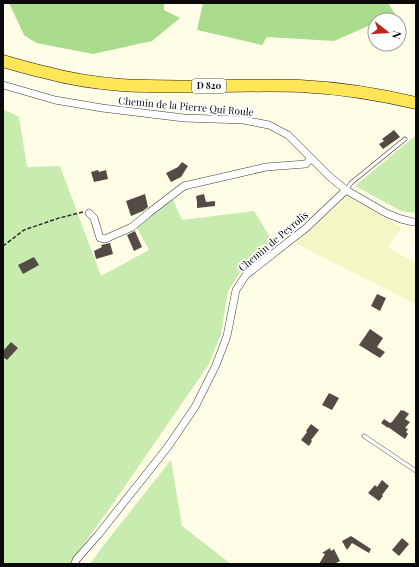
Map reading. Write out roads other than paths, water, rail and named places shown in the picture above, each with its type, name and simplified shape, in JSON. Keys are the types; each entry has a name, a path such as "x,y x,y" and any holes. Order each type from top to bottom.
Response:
{"main road":[{"name":"D 820","path":"3,61 78,79 120,85 300,86 342,89 416,103"}],"street":[{"name":"Chemin de la Pierre Qui Roule","path":"3,85 55,100 102,108 184,118 243,120 269,125 288,134 329,176 346,190"},
{"path":"90,213 94,218 100,238 104,239 132,227 184,186 266,167 306,164 311,158"},
{"path":"346,190 401,220 416,222"},
{"name":"Chemin de Peyrolis","path":"75,564 76,560 98,535 167,448 196,407 216,365 226,336 236,290 246,275 306,228 346,190"}],"lane":[{"path":"346,190 351,183 405,139"},
{"path":"364,436 416,471"}]}
